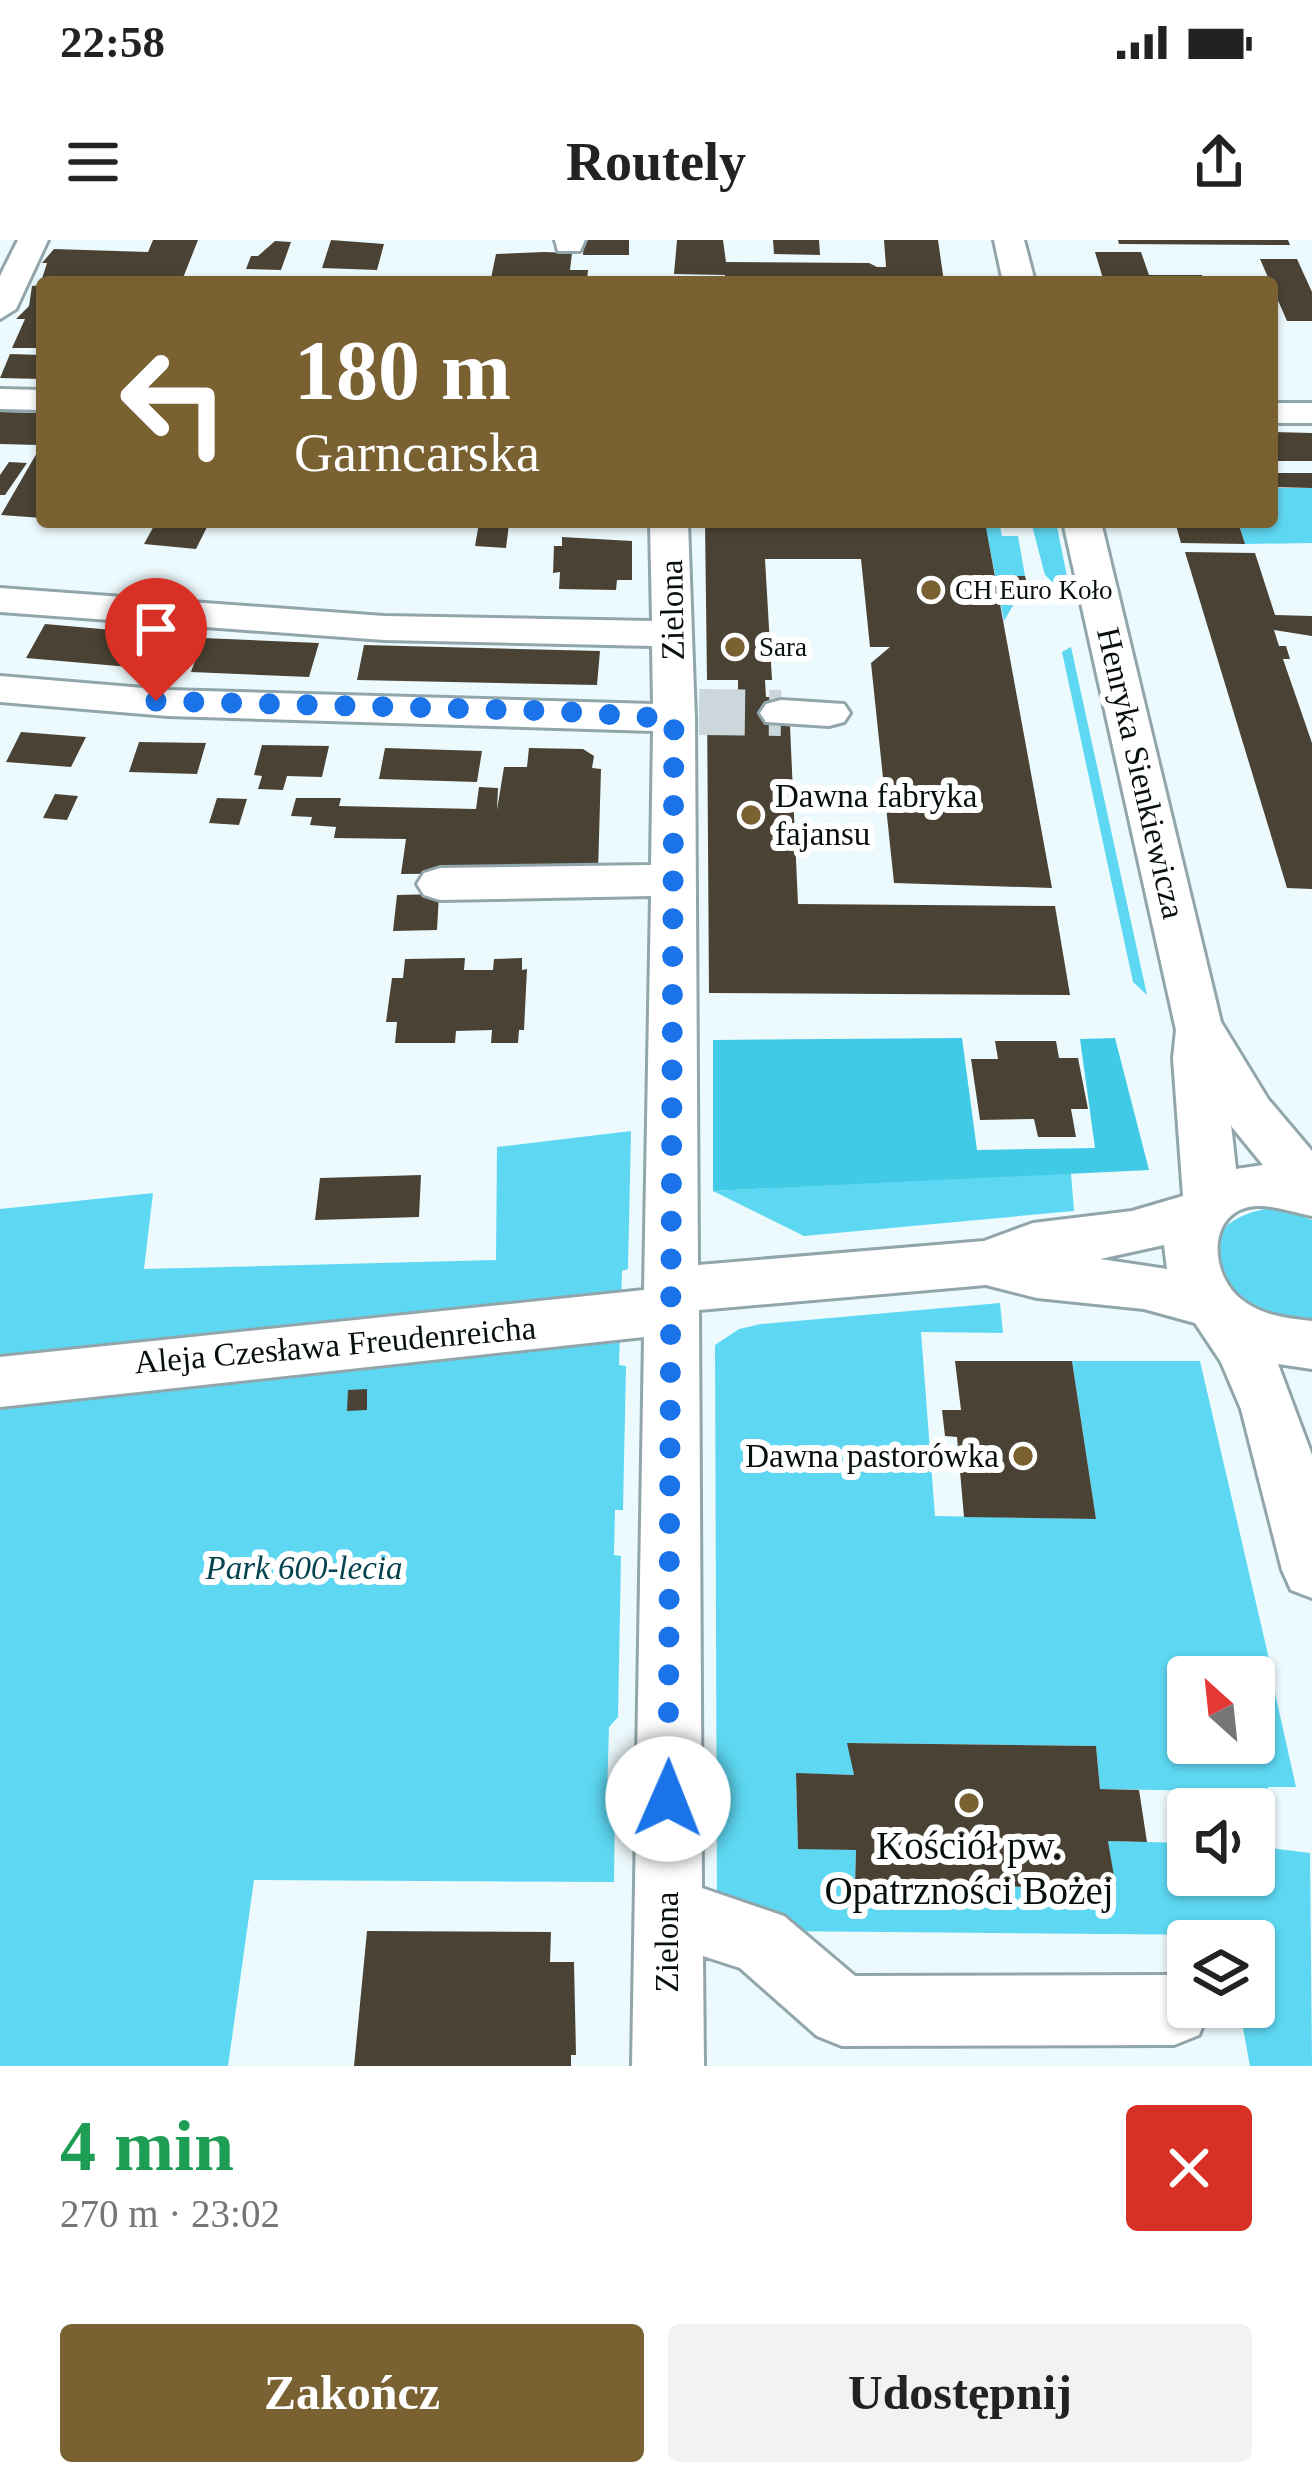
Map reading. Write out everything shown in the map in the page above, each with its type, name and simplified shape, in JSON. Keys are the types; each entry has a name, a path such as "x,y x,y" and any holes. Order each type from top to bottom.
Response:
{"street":[{"path":"1010,240 1018,276"},
{"path":"0,309 33,241"},
{"path":"0,399 36,400"},
{"path":"1278,412 1312,413"},
{"name":"Zielona","path":"668,2066 674,880 682,715 669,528"},
{"name":"Henryka Sienkiewicza","path":"1083,528 1197,1024 1195,1071 1214,1166 1204,1208 1186,1246 1196,1285 1217,1311"},
{"path":"0,600 384,628 673,634"},
{"path":"0,689 228,706 682,715"},
{"path":"781,713 829,713"},
{"path":"440,884 674,880"},
{"name":"Henryka Sienkiewicza","path":"1197,1024 1250,1113 1312,1191"},
{"path":"986,1263 1033,1245 1132,1233 1250,1186 1312,1191"},
{"path":"986,1263 1037,1275 1144,1286 1217,1311 1256,1337 1312,1346"},
{"name":"Aleja Czesława Freudenreicha","path":"0,1382 155,1360 482,1334 671,1300 986,1263"},
{"path":"1217,1311 1258,1373 1277,1424 1312,1570"},
{"path":"667,1911 760,1940 842,2011 1167,2010"}],"green space":[{"path":"1278,488 1312,488 1312,543 1245,544 1240,528 1278,528"},
{"path":"986,528 1000,528 1002,536 1018,536 1025,576 1000,577 1018,597 1004,621"},
{"path":"1033,528 1057,528 1072,601 1045,575"},
{"path":"1071,647 1147,995 1133,982 1062,652"},
{"name":"Park 600-lecia","path":"631,1131 628,1269 622,1271 619,1365 626,1366 623,1510 615,1510 614,1555 621,1556 618,1717 609,1727 607,1797 615,1804 614,1882 254,1880 228,2066 0,2066 0,1209 153,1193 144,1269 496,1260 497,1147"},
{"path":"1071,1173 1074,1211 804,1236 713,1191"},
{"path":"1265,1209 1286,1210 1312,1220 1312,1319 1255,1305 1234,1290 1221,1272 1215,1252 1220,1234 1236,1219"},
{"path":"1000,1303 1003,1333 921,1332 935,1516 1096,1519 1072,1361 1200,1361 1268,1656 1167,1656 1167,1764 1275,1764 1275,1693 1296,1787 1100,1789 1096,1746 848,1743 854,1775 796,1774 798,1848 856,1850 855,1884 1115,1888 1108,1841 1167,1842 1167,1896 1275,1896 1275,1849 1310,1853 1312,2066 1250,2066 1243,2028 1275,2028 1275,1920 1167,1920 1167,1934 775,1931 717,1909 715,1345 739,1329"}],"shaded area":[{"path":"962,1038 977,1150 1095,1148 1080,1039 1115,1038 1149,1170 713,1191 713,1040"}],"building":[{"path":"153,240 198,240 184,276 43,276 47,263 42,263 54,249 148,252"},
{"path":"331,240 384,244 377,270 322,268"},
{"path":"584,240 629,240 629,255 583,255"},
{"path":"677,240 723,240 726,262 886,267 884,240 938,240 943,276 725,276 674,274"},
{"path":"773,240 819,240 820,255 774,254"},
{"path":"1118,240 1288,240 1290,245 1119,244"},
{"path":"275,241 291,242 281,270 246,269 251,256 258,256"},
{"path":"1095,252 1141,252 1149,275 1202,276 1102,276"},
{"path":"572,253 570,270 588,270 587,276 491,276 496,254"},
{"path":"1260,259 1297,259 1312,292 1312,321 1287,321 1278,300 1278,276 1267,276"},
{"path":"32,286 36,286 36,348 12,348 25,319 16,319 29,306"},
{"path":"10,354 36,355 36,379 0,378"},
{"path":"0,412 36,413 36,445 0,444"},
{"path":"1278,432 1312,433 1312,461 1278,461"},
{"path":"36,454 36,518 1,515"},
{"path":"9,462 27,463 5,495 0,495 0,475"},
{"path":"1278,473 1312,473 1312,488 1278,487"},
{"path":"153,528 206,528 196,549 144,544"},
{"path":"478,528 508,528 506,548 475,546"},
{"path":"705,528 986,528 1052,888 894,883 871,663 890,647 870,647 861,559 765,559 772,680 765,680 766,697 776,697 778,717 790,726 798,904 1055,906 1070,995 709,993 707,698 738,697 738,680 707,680"},
{"path":"1177,528 1240,528 1245,544 1181,543"},
{"path":"562,537 632,541 632,580 617,580 616,590 559,589 560,572 553,573 554,546 562,546"},
{"path":"1185,552 1255,553 1275,615 1312,616 1312,636 1274,630 1279,646 1286,646 1290,659 1283,659 1312,743 1312,889 1287,888"},
{"path":"1000,576 1025,576 1031,597 1005,597"},
{"path":"45,624 158,634 141,668 26,658"},
{"path":"203,638 319,643 309,677 191,672"},
{"path":"364,645 600,651 597,685 357,680"},
{"path":"21,732 86,737 71,767 6,762"},
{"path":"139,742 206,743 197,774 129,772"},
{"path":"262,745 329,746 322,777 287,776 283,790 258,789 262,776 254,775"},
{"path":"385,748 482,751 477,782 379,779"},
{"path":"529,748 583,749 594,756 592,768 601,769 598,872 401,874 406,839 334,838 336,827 310,825 312,817 291,816 296,798 341,798 339,806 476,809 479,787 498,788 497,810 504,767 527,767"},
{"path":"55,794 78,796 67,820 43,818"},
{"path":"217,798 247,799 239,825 209,823"},
{"path":"439,894 437,930 393,931 397,895"},
{"path":"465,958 464,970 493,970 494,959 522,958 522,970 527,969 524,1030 519,1030 518,1043 491,1043 492,1030 456,1031 455,1043 395,1043 397,1022 386,1022 392,978 403,978 405,959"},
{"path":"995,1041 1056,1041 1059,1058 1078,1058 1088,1109 1071,1109 1076,1137 1038,1137 1034,1119 980,1120 971,1059 998,1059"},
{"path":"421,1175 419,1217 315,1220 320,1178"},
{"name":"Dawna pastorówka","path":"955,1361 1072,1361 1096,1519 964,1517 957,1437 945,1436 942,1410 961,1410"},
{"path":"367,1389 367,1410 347,1411 348,1390"},
{"name":"Kościół pw. Opatrzności Bożej","path":"847,1743 1096,1746 1100,1789 1139,1790 1147,1842 1108,1841 1116,1888 855,1885 856,1850 798,1849 796,1773 854,1775"},
{"path":"367,1931 551,1932 550,1962 574,1962 576,2055 571,2055 571,2066 354,2066"}],"tunnel":[{"path":"699,712 781,713"}],"place":[{"name":"CH Euro Koło","path":"931,590"},
{"name":"Sara","path":"735,647"},
{"name":"Dawna fabryka fajansu","path":"751,815"},
{"name":"Dawna pastorówka","path":"1023,1456"},
{"name":"Kościół pw. Opatrzności Bożej","path":"969,1803"}],"route":[{"path":"156,701 556,711 674,719 668,1799"}]}
